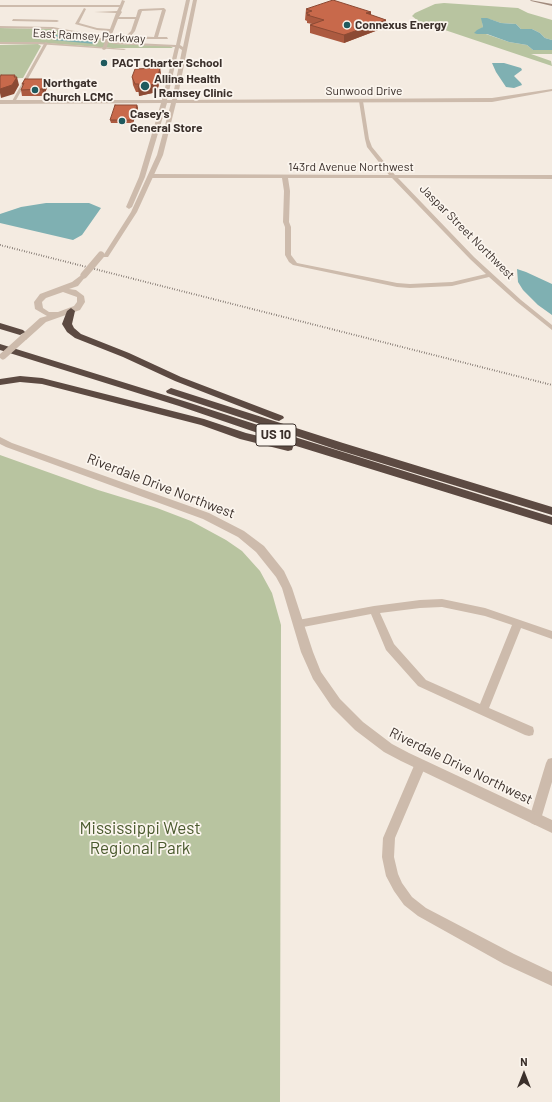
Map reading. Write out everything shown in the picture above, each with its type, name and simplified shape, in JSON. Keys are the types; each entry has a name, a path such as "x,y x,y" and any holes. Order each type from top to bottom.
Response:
{"highway":[{"path":"71,311 67,324 70,330 78,336 126,355 185,382 382,459"},
{"path":"0,326 20,335"},
{"name":"US 10","path":"0,339 552,511"},
{"name":"US 10","path":"1,353 183,404 296,442 552,521"},
{"path":"0,382 29,379 55,384 204,422 244,436 424,482"}],"main road":[{"path":"532,0 552,5"}],"street":[{"path":"53,28 70,0"},
{"path":"104,49 118,18 124,0"},
{"path":"103,256 121,224 142,177 153,144 165,101 188,0"},
{"path":"20,335 43,320 71,311 80,304 81,288 87,276 134,212 160,155 174,101 195,0"},
{"path":"40,16 47,3"},
{"path":"0,6 47,3 66,6 122,6"},
{"path":"128,36 133,31 137,18 142,9 153,8 164,10 156,38"},
{"path":"112,30 77,24 83,10 97,14 120,12"},
{"path":"13,20 40,16 58,21"},
{"path":"118,18 137,18"},
{"path":"88,26 94,23"},
{"name":"East Ramsey Parkway","path":"0,27 24,26 53,28 80,33 108,41 134,45 177,48"},
{"path":"110,34 167,38"},
{"name":"East Ramsey Parkway","path":"0,43 46,43 104,49 177,48"},
{"path":"13,102 46,43"},
{"path":"177,48 182,48 177,69 180,71"},
{"path":"19,80 25,80"},
{"name":"Sunwood Drive","path":"0,102 492,100 552,90"},
{"name":"Jaspar Street Northwest","path":"361,101 367,139 370,147 394,177 450,236 491,275 552,328"},
{"name":"143rd Avenue Northwest","path":"151,176 552,177"},
{"path":"285,177 287,191 286,222 288,227 288,256 291,261 299,266 410,286 452,284 491,275"},
{"path":"1,353 34,319 38,308 38,302 41,298 49,293 76,284 87,276"},
{"path":"59,290 73,292 80,296"},
{"path":"38,308 45,313 58,314"},
{"name":"Riverdale Drive Northwest","path":"3,443 206,516 231,528 260,549 280,574 287,588 313,668 320,681 336,703 358,726 388,748 420,765 552,827"},
{"path":"298,624 374,610 420,604 442,603 466,607 552,635"},
{"path":"374,610 390,647 422,683 529,731"},
{"path":"482,710 518,623"},
{"path":"535,819 552,763"},
{"path":"420,765 389,838 388,857 392,876 398,887 408,901 422,912 509,959 552,979"}],"green space":[{"path":"444,3 518,8 528,13 552,20 552,40 545,38 540,33 532,29 521,29 516,24 501,23 489,19 482,21 483,27 477,34 486,34 509,42 527,45 533,50 552,50 552,54 531,54 551,61 552,66 430,25 423,25 412,16 415,13 435,4"},
{"path":"0,28 51,29 80,34 116,44 170,46 173,48 112,48 44,43 0,43"},
{"path":"38,44 41,46 23,78 0,79 0,45"},
{"name":"Mississippi West Regional Park","path":"0,455 191,521 226,540 242,551 260,571 272,593 281,625 280,1102 0,1102"}],"water":[{"path":"481,18 487,18 501,23 516,24 521,29 532,29 540,33 545,38 552,40 552,50 533,50 527,45 509,42 487,34 474,33 483,27"},
{"path":"33,32 41,35 65,35 96,42 95,44 53,40 61,38 67,38 65,40 70,39 68,37 34,37"},
{"path":"492,63 504,63 521,68 522,70 514,76 522,85 514,88 506,87"},
{"path":"46,203 89,203 101,208 82,235 73,240 0,223 0,214 21,207"},
{"path":"517,269 552,284 552,315 538,305 523,290 518,282"}],"building":[{"name":"Connexus Energy","path":"333,0 371,12 366,13 386,20 344,35 310,25 324,20 307,15 310,15 306,13 312,11 306,9"},
{"path":"160,68 156,84 138,87 139,84 135,84 132,77 135,69"},
{"path":"1,75 15,75 14,77 17,77 12,85 0,89"},
{"path":"25,79 47,79 42,89 21,90"},
{"path":"115,105 137,105 133,120 110,120"}],"railway":[{"path":"0,245 552,385"}],"place":[{"name":"Connexus Energy","path":"347,25"},
{"name":"PACT Charter School","path":"104,63"},
{"name":"Allina Health | Ramsey Clinic","path":"145,86"},
{"name":"Northgate Church LCMC","path":"35,90"},
{"name":"Casey's General Store","path":"122,121"}]}
